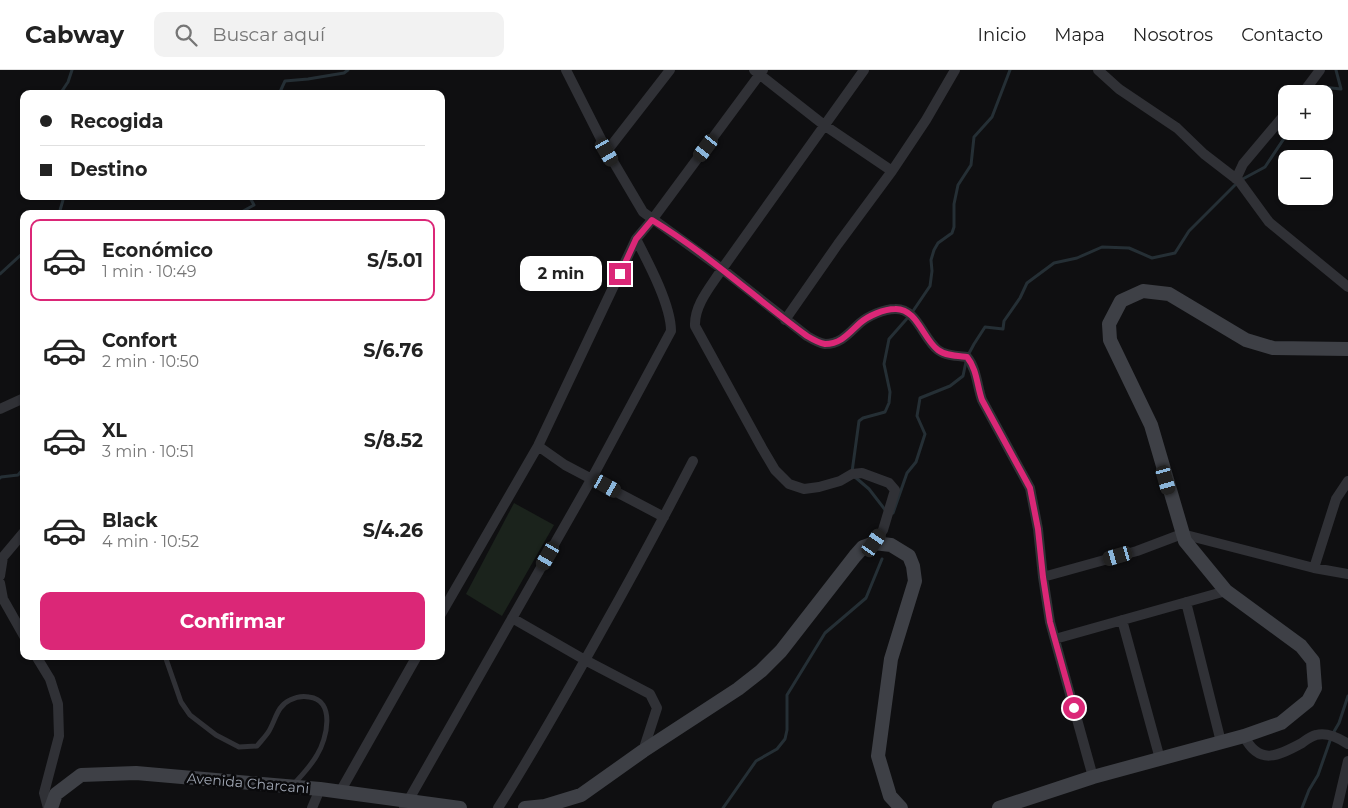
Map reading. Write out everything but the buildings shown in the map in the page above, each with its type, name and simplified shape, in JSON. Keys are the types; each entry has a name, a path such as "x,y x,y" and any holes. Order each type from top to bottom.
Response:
{"main road":[{"path":"999,808 1093,777 1244,736 1281,723 1308,701 1315,688 1313,661 1301,646 1226,591 1185,541 1151,425 1110,340 1109,324 1121,301 1143,291 1169,294 1246,340 1274,348 1348,349"},
{"path":"525,808 545,806 581,795 738,689 781,651 863,547 880,544 910,556 915,582 891,659 878,756 890,796 901,808"},
{"name":"Avenida Charcani","path":"50,808 56,794 81,775 136,773 291,788 320,789 406,804 460,808"}],"street":[{"path":"566,70 607,152 642,212 722,269 807,336 823,344 836,342 852,332 861,322 874,315 896,308 911,314 930,342 939,351 950,355 967,357 973,364 982,400 1030,488 1038,529 1043,577 1055,640 1093,777"},
{"path":"607,152 670,70"},
{"path":"864,70 722,269 698,310 695,326 757,440 775,470 789,484 796,488 804,489 819,487 840,481 852,474 862,473 893,486 895,490 880,544"},
{"path":"785,320 892,171 926,120 955,70"},
{"path":"1098,70 1118,89 1177,128 1204,154 1236,179 1269,222 1348,287"},
{"path":"1309,85 1320,70"},
{"path":"445,607 538,446 636,239 652,220 759,72 824,125 892,171"},
{"path":"1236,179 1243,164 1278,122"},
{"path":"406,804 592,478 670,331 671,322 655,277 636,239"},
{"path":"0,409 20,400"},
{"path":"538,446 565,465 664,517"},
{"path":"498,808 525,766 585,660 693,461"},
{"path":"1314,568 1336,499 1348,481"},
{"path":"1043,577 1137,551 1182,534 1314,568 1348,574"},
{"path":"0,576 3,556 20,537"},
{"path":"0,583 2,600 20,629"},
{"path":"1055,640 1226,591"},
{"path":"1186,602 1221,742"},
{"path":"512,618 585,660 650,694 657,708 644,751"},
{"path":"1122,620 1160,759"},
{"path":"38,660 50,679 58,704 59,736 44,793 50,808"},
{"path":"340,792 415,660"},
{"path":"1244,736 1250,748 1258,754 1270,755 1282,754 1316,735 1332,735 1348,744"},
{"path":"1337,808 1348,761"},
{"path":"312,808 320,789"},
{"path":"574,808 581,795"}],"lane":[{"path":"166,660 181,702 190,715 216,735 239,747 256,746 269,731 279,709 290,700 304,696 315,698 322,702 327,713 326,734 317,755 291,788"}],"shaded area":[{"path":"514,503 554,525 502,616 466,594"}],"waterway":[{"path":"63,90 72,70"},
{"path":"281,90 285,81 344,73 348,70"},
{"path":"852,472 859,421 863,418 885,412 889,403 890,392 884,364 889,339 911,314 930,286 931,260 938,243 952,233 954,227 954,204 958,185 971,165 974,137 992,117 1010,70"},
{"path":"1333,88 1341,89 1336,70"},
{"path":"893,513 907,473 916,462 925,434 917,416 920,398 950,386 963,376 967,357 985,327 1003,329 1004,321 1020,298 1027,283 1054,263 1077,258 1102,247 1129,248 1152,258 1175,253 1189,231 1239,181 1265,167 1283,140"},
{"path":"60,210 63,200"},
{"path":"245,210 254,205 251,200"},
{"path":"0,274 20,256"},
{"path":"0,478 18,475 20,473"},
{"path":"855,477 869,489 886,511"},
{"path":"723,808 756,761 777,749 785,739 787,730 787,695 825,633 866,598 882,559"},
{"path":"1302,808 1309,790 1318,775 1348,696"}],"route":[{"path":"620,274 636,239 652,220 722,269 807,336 823,344 836,342 852,332 861,322 874,315 896,308 911,314 930,342 939,351 950,355 967,357 973,364 982,400 1009,446 1030,488 1038,529 1050,622 1074,708"}]}
